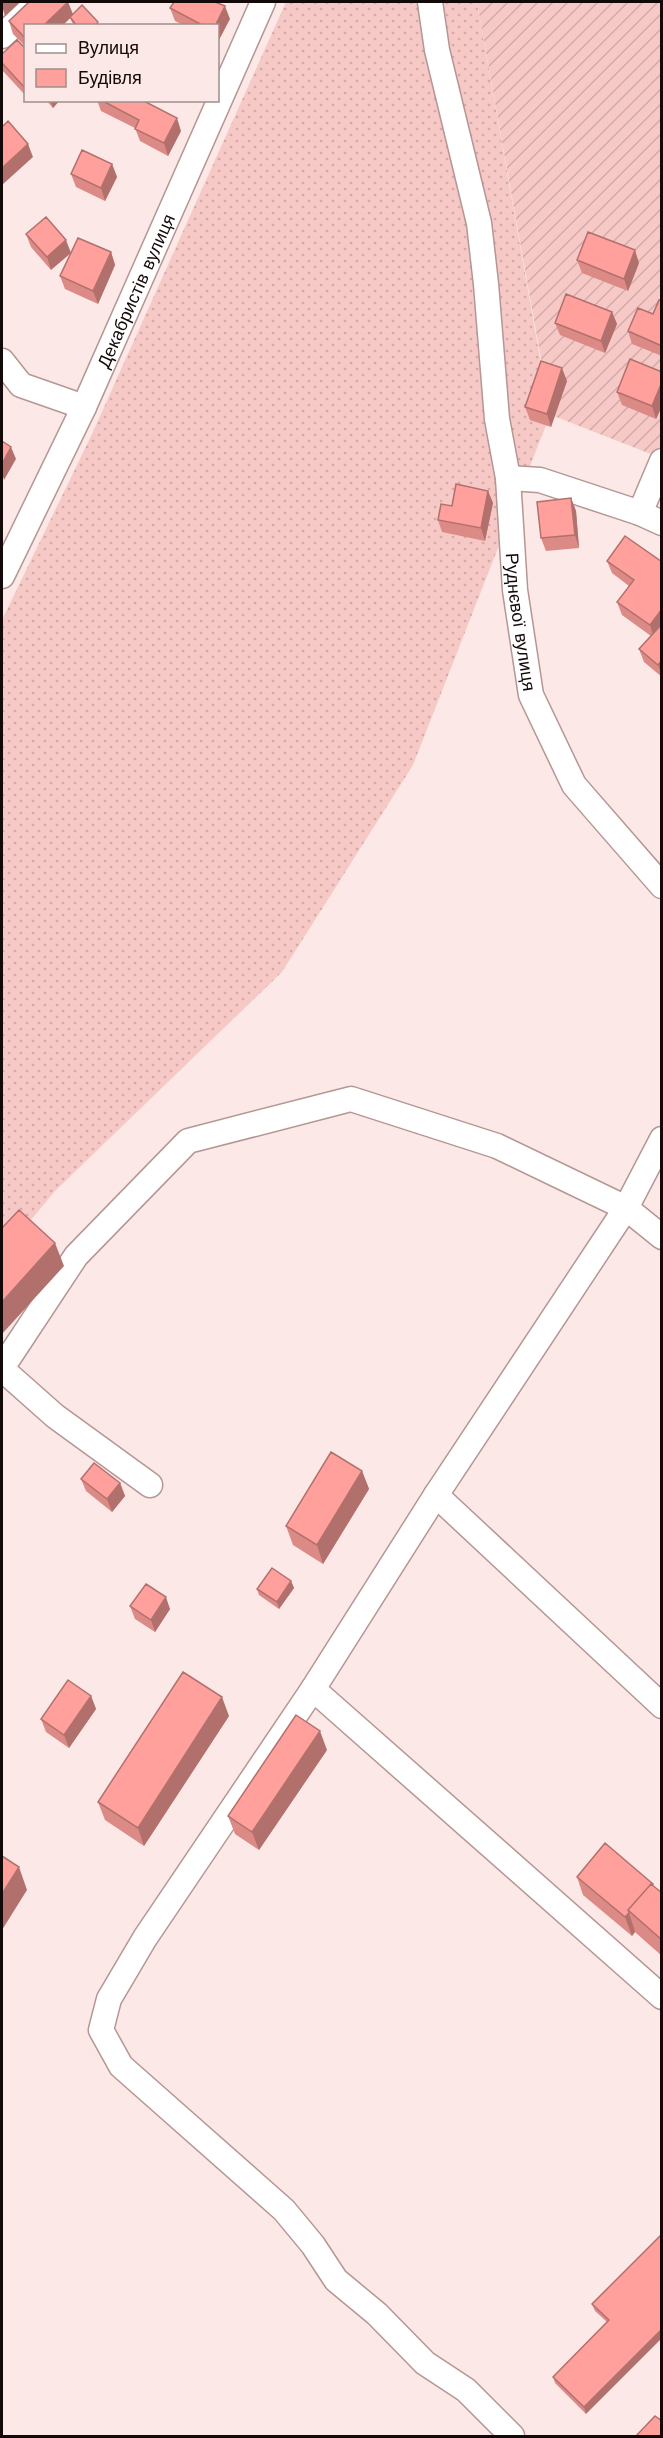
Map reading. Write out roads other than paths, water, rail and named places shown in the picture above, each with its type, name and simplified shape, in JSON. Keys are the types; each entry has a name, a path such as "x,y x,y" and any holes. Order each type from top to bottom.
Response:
{"street":[{"path":"2,36 38,2"},
{"name":"Декабристів вулиця","path":"219,102 263,2"},
{"name":"Руднєвої вулиця","path":"430,2 437,50 479,223 496,419 508,478 515,590 531,695 573,784 662,886"},
{"name":"Декабристів вулиця","path":"2,576 84,407 219,102"},
{"path":"2,361 21,385 84,407"},
{"path":"508,478 540,480 651,518 662,461"},
{"path":"150,1485 55,1416 2,1369 76,1256 188,1141 351,1098 497,1146 626,1208 662,1238"},
{"path":"512,2436 466,2390 425,2363 377,2314 336,2280 313,2245 284,2210 121,2066 101,2030 109,1999 145,1938 313,1689 436,1495 626,1208 662,1139"},
{"path":"436,1495 662,1706"},
{"path":"313,1689 662,1997"}]}
